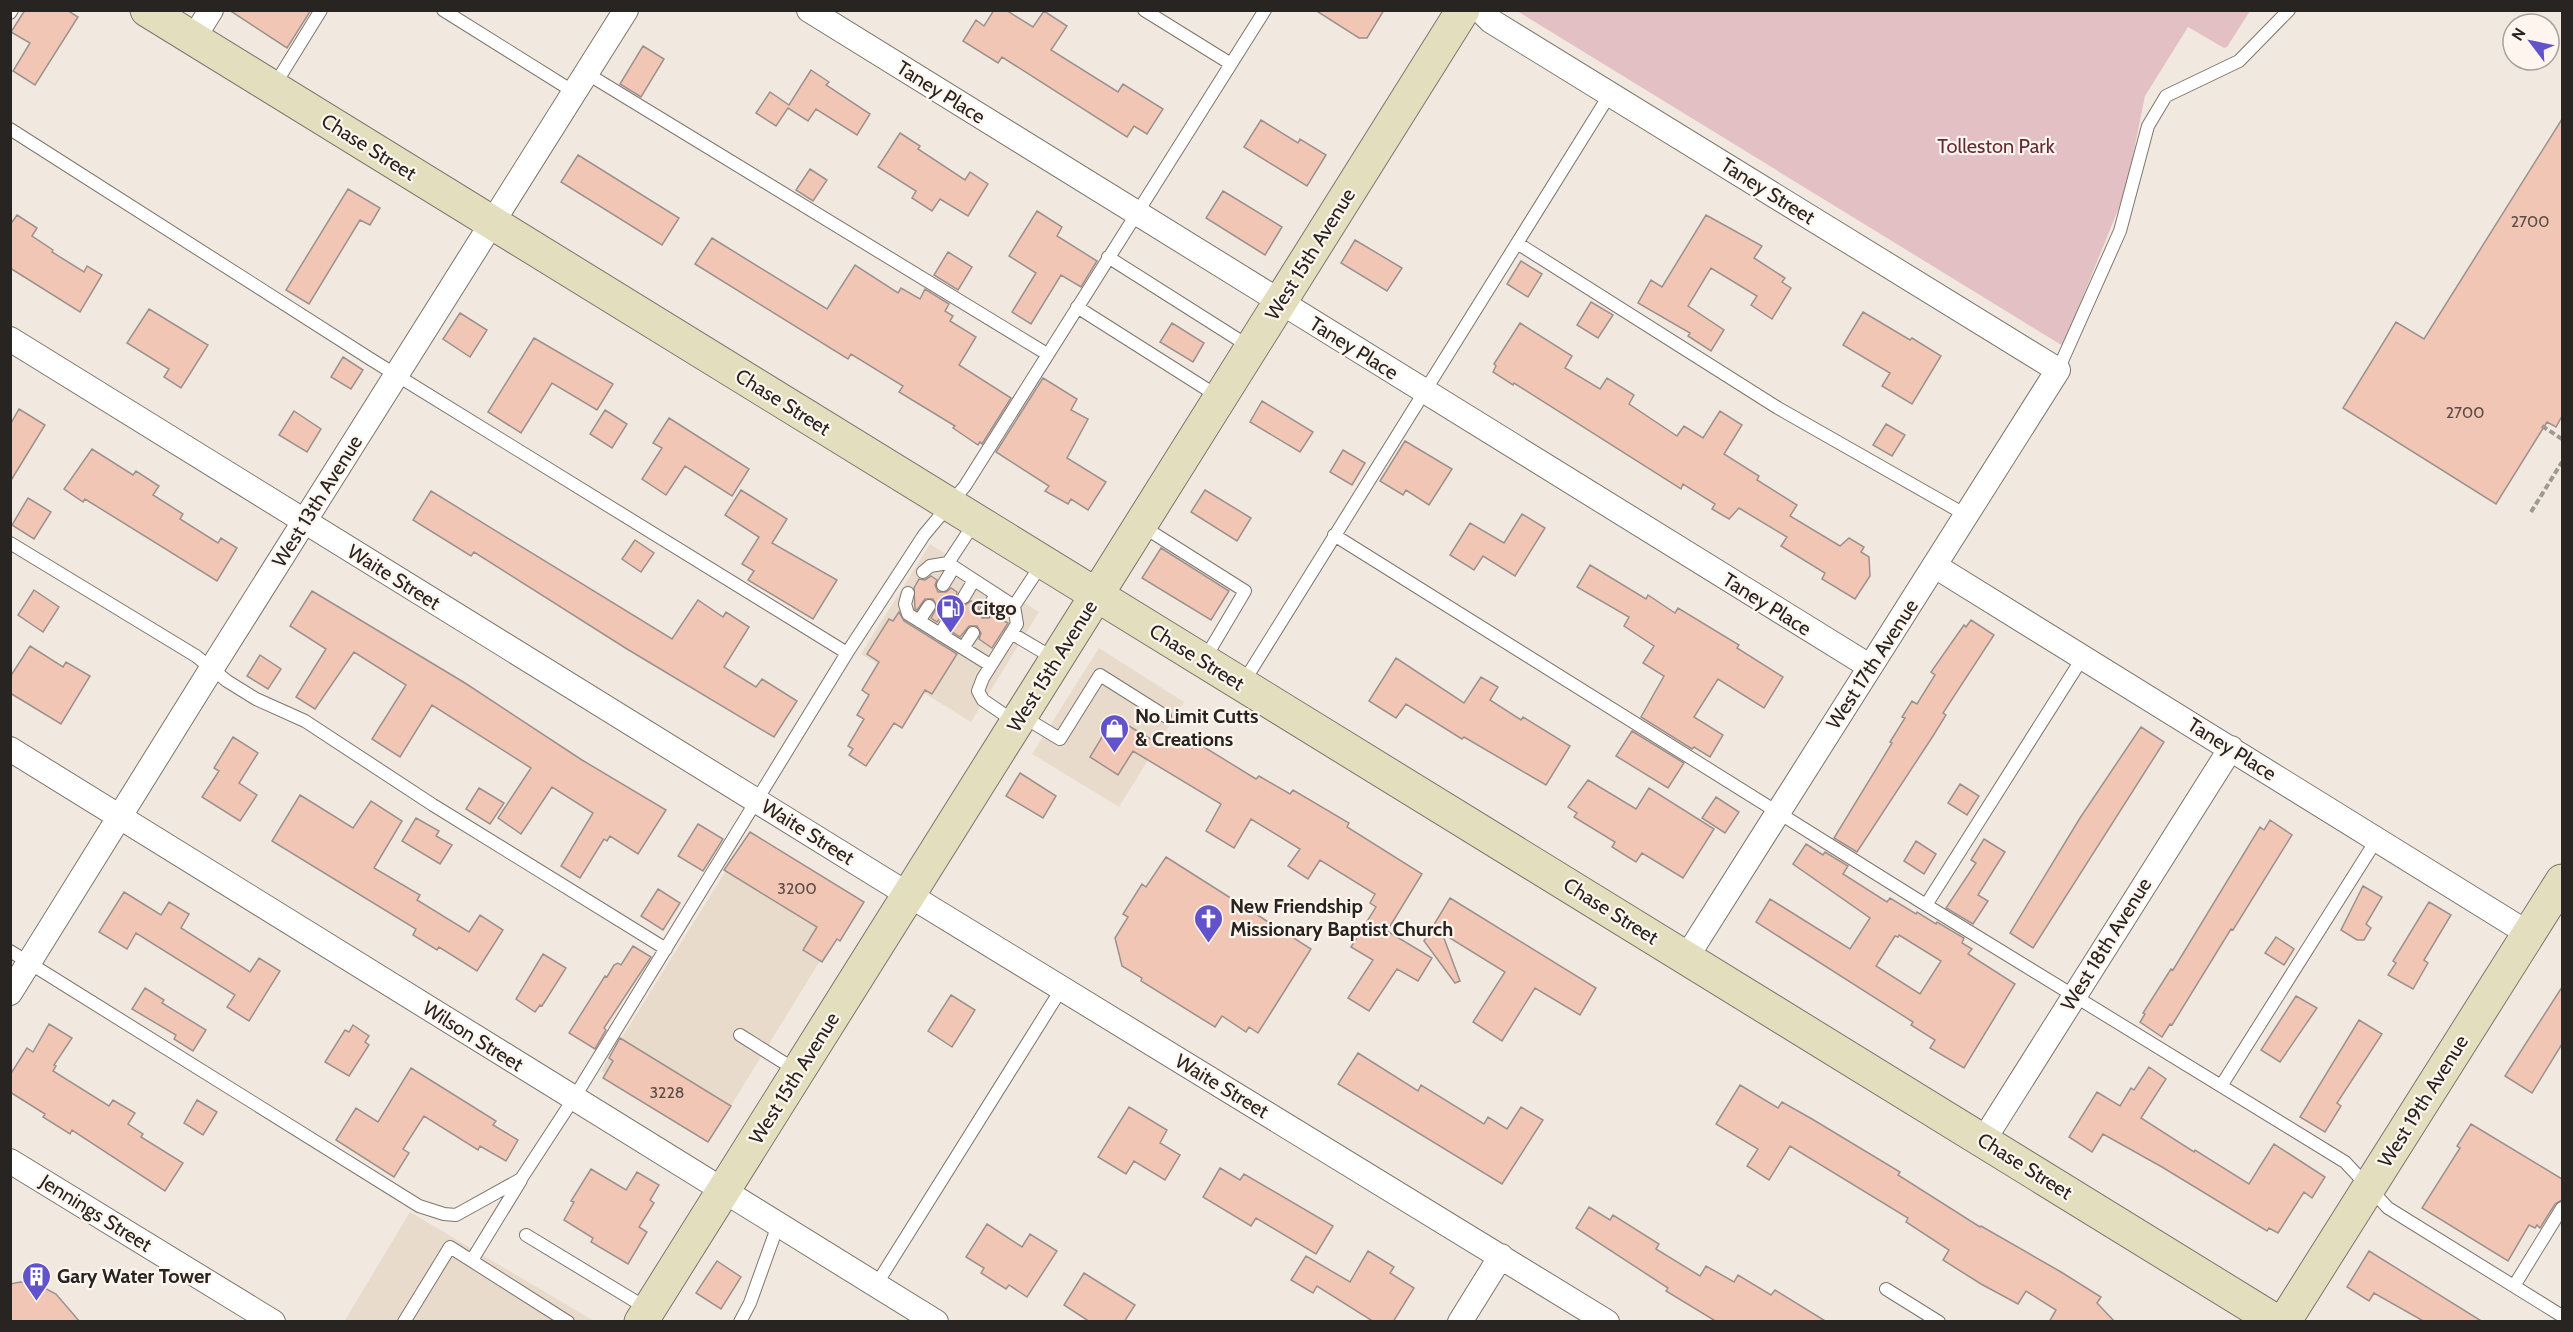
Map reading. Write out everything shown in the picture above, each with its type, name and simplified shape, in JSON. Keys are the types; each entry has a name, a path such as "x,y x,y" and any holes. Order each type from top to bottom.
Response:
{"street":[{"name":"Chase Street","path":"147,10 2277,1322"},
{"path":"193,39 212,10"},
{"name":"West 13th Avenue","path":"10,993 20,957 120,817 395,375 626,10"},
{"name":"Taney Place","path":"809,10 1869,666"},
{"name":"West 15th Avenue","path":"645,1316 1463,10"},
{"name":"Taney Street","path":"1480,10 1485,17 2058,370"},
{"name":"Waite Street","path":"10,339 757,801 1607,1322"},
{"name":"West 17th Avenue","path":"1686,958 2058,370"},
{"name":"Taney Place","path":"1935,566 2529,934"},
{"name":"West 18th Avenue","path":"1983,1141 2230,748"},
{"name":"Wilson Street","path":"10,749 936,1322"},
{"name":"West 19th Avenue","path":"2284,1322 2562,881"},
{"name":"Jennings Street","path":"10,1161 273,1322"},
{"path":"1460,1322 1501,1256"}],"lane":[{"path":"273,88 321,10"},
{"path":"444,10 580,82 1047,354"},
{"path":"1144,10 1231,64"},
{"path":"943,585 951,565 965,486 1265,10"},
{"path":"2058,370 2120,231 2148,126 2166,96 2239,61 2289,10"},
{"path":"1242,684 1611,94"},
{"path":"10,129 395,375 847,653"},
{"path":"1517,243 1778,408 1966,516"},
{"path":"1108,257 1251,347"},
{"path":"1077,307 1220,398"},
{"path":"472,1260 847,653 924,535 962,512"},
{"path":"1140,525 1245,591 1203,661"},
{"path":"1334,535 1926,905 2345,1162 2388,1208 2562,1316"},
{"path":"10,543 196,656 227,681 256,699 305,721 433,805 666,949"},
{"path":"1043,562 1014,606 1017,624 990,665 978,691 983,700 1060,739 1100,675 1165,716"},
{"path":"922,572 930,566 951,565 1014,606"},
{"path":"964,597 974,580"},
{"path":"908,593 905,604 908,614 990,665"},
{"path":"986,611 996,595"},
{"path":"919,621 929,606"},
{"path":"940,634 949,619"},
{"path":"963,648 973,633"},
{"path":"1011,633 1056,660"},
{"path":"1926,905 2083,657"},
{"path":"2221,1086 2377,839"},
{"path":"20,957 419,1206 444,1214 456,1215 521,1179"},
{"path":"876,1285 1062,988"},
{"path":"740,1035 798,1071"},
{"path":"2514,1286 2562,1208"},
{"path":"740,1322 750,1303 778,1225"},
{"path":"526,1235 645,1316"},
{"path":"405,1322 450,1247 568,1322"},
{"path":"1886,1289 1939,1322"}],"path":[{"path":"2542,426 2562,439"},
{"path":"2531,512 2562,462"}],"shaded area":[{"name":"Citgo","path":"930,544 1039,612 971,722 861,654"},
{"path":"1099,648 1184,702 1119,807 1032,754"},
{"path":"750,832 858,899 713,1135 601,1071"},
{"path":"410,1212 594,1321 344,1322"}],"green space":[{"name":"Tolleston Park","path":"1517,11 2250,11 2227,47 2224,48 2188,27 2145,96 2126,190 2063,346"}],"building":[{"path":"25,10 67,10 78,17 35,85 13,71 30,43 11,32"},
{"path":"229,10 311,10 287,48"},
{"path":"994,10 1006,10 1033,27 1044,11 1067,26 1051,50 1118,92 1123,84 1163,109 1147,134 1134,126 1127,137 1002,57 998,63 963,41 976,20 984,26"},
{"path":"1315,10 1384,10 1367,38 1359,38"},
{"path":"643,46 664,59 641,97 620,84"},
{"path":"811,70 829,82 826,85 870,114 857,135 816,109 808,121 788,108 776,126 756,113 770,92 789,105"},
{"path":"2562,119 2562,416 2556,427 2547,422 2496,504 2343,408 2396,322 2424,339"},
{"path":"1261,120 1298,143 1300,139 1326,155 1307,186 1244,147"},
{"path":"900,133 920,146 918,149 965,180 970,172 988,184 968,216 940,199 932,211 912,198 916,191 878,167"},
{"path":"578,155 679,218 662,245 561,182"},
{"path":"810,169 827,180 813,201 796,190"},
{"path":"348,189 380,208 370,225 360,220 309,304 286,290"},
{"path":"1223,191 1282,227 1265,255 1206,218"},
{"path":"1037,211 1062,227 1057,236 1097,261 1081,287 1061,275 1031,324 1012,312 1036,273 1009,256"},
{"path":"17,215 37,228 32,236 53,250 52,252 84,272 87,266 102,275 80,312 10,268 10,225"},
{"path":"1706,215 1762,246 1754,258 1785,278 1782,282 1791,288 1772,319 1751,305 1757,296 1711,268 1688,306 1724,330 1711,351 1688,336 1690,333 1638,303 1651,280 1662,287"},
{"path":"712,238 827,309 855,265 898,293 901,288 920,299 925,289 949,304 945,311 953,316 950,321 976,337 959,365 1011,398 982,444 980,442 978,445 953,428 955,426 899,392 903,386 851,354 848,359 695,264"},
{"path":"1355,240 1402,268 1387,291 1341,263"},
{"path":"948,252 972,267 958,290 934,275"},
{"path":"1521,261 1542,274 1528,297 1507,284"},
{"path":"1591,302 1613,315 1598,338 1577,325"},
{"path":"149,309 208,345 181,388 164,377 169,369 127,343"},
{"path":"1863,312 1941,356 1912,404 1882,386 1890,373 1843,345"},
{"path":"460,313 487,330 470,357 443,339"},
{"path":"1172,323 1204,343 1193,362 1160,342"},
{"path":"1520,323 1572,356 1565,368 1600,389 1607,378 1634,395 1629,404 1677,436 1684,426 1703,438 1720,411 1742,425 1724,454 1759,476 1757,480 1797,505 1790,516 1840,546 1849,538 1864,547 1861,552 1869,557 1870,576 1855,599 1822,579 1825,573 1781,546 1787,537 1739,508 1729,519 1712,509 1715,504 1683,484 1681,489 1493,372 1496,366 1494,364"},
{"path":"534,338 613,384 597,410 552,383 521,433 488,412"},
{"path":"343,357 363,370 351,389 331,377"},
{"path":"1043,378 1077,399 1071,410 1088,419 1067,458 1106,482 1088,510 1071,499 1068,504 1045,491 1049,486 996,452"},
{"path":"1262,401 1313,432 1300,452 1250,422"},
{"path":"19,409 45,425 10,482 10,425"},
{"path":"605,410 627,424 612,448 590,434"},
{"path":"294,411 321,429 307,452 279,435"},
{"path":"669,418 749,469 732,496 685,466 666,495 642,479 662,448 653,443"},
{"path":"1886,424 1905,435 1892,456 1873,445"},
{"path":"1405,441 1452,469 1429,505 1406,490 1403,495 1380,481"},
{"path":"92,449 133,475 136,471 159,486 153,495 183,514 180,519 218,543 221,538 237,548 217,581 85,499 83,502 64,489"},
{"path":"1343,450 1365,463 1352,485 1330,472"},
{"path":"741,490 787,519 772,543 837,580 813,619 748,580 754,571 742,564 759,537 725,515"},
{"path":"1205,490 1251,518 1237,541 1191,512"},
{"path":"431,491 672,639 698,600 723,617 726,612 749,627 724,667 756,687 762,679 797,701 774,737 627,649 474,552 471,556 413,520"},
{"path":"28,498 51,512 34,539 12,525"},
{"path":"1522,514 1545,528 1515,576 1483,556 1474,570 1450,555 1470,523 1504,543"},
{"path":"635,540 654,553 641,572 622,559"},
{"path":"1161,548 1229,591 1211,620 1142,578"},
{"path":"1590,565 1646,599 1648,595 1675,613 1678,608 1739,645 1737,648 1783,677 1764,708 1718,679 1694,717 1723,735 1710,757 1694,747 1692,749 1641,717 1664,676 1643,663 1654,646 1624,626 1629,617 1577,587"},
{"path":"931,576 937,580 935,585 938,592 946,592 951,588 957,592 956,598 959,604 965,605 971,601 979,606 978,611 982,618 989,618 993,615 1008,623 992,648 979,639 981,633 977,626 969,626 960,637 951,631 957,620 953,612 945,612 937,622 931,618 937,607 933,599 925,599 917,610 915,609 914,588 919,579 925,580"},
{"path":"34,590 59,607 43,632 18,615"},
{"path":"312,591 465,683 582,760 666,810 638,854 610,836 607,841 604,839 580,878 561,866 593,813 552,787 521,834 498,818 531,768 432,705 400,757 372,739 406,685 354,652 315,709 296,697 326,649 290,626"},
{"path":"899,612 904,621 957,654 932,694 925,690 902,728 894,723 866,766 849,755 853,749 848,746 864,719 857,715 869,695 862,690 879,662 867,654 889,619 893,621"},
{"path":"1971,620 1994,635 1943,713 1946,715 1933,736 1857,852 1834,838 1892,743 1890,742 1905,718 1902,717 1912,701 1917,704 1935,675 1931,672 1964,625 1966,627"},
{"path":"30,646 63,667 66,662 90,676 61,724 10,693 10,677"},
{"path":"260,655 281,669 268,689 247,676"},
{"path":"1396,658 1464,703 1481,677 1498,687 1490,700 1521,720 1523,717 1570,746 1546,785 1464,737 1462,739 1406,704 1396,718 1369,701"},
{"path":"1114,717 1162,746 1170,734 1192,748 1196,742 1256,779 1259,776 1290,794 1293,790 1349,823 1347,827 1422,874 1387,931 1432,958 1418,981 1397,969 1369,1011 1348,998 1373,960 1351,947 1376,907 1370,903 1375,894 1320,860 1308,879 1288,866 1300,849 1251,819 1234,848 1206,831 1221,804 1133,751 1118,775 1090,757"},
{"path":"2141,727 2164,742 2033,948 2010,933 2080,818"},
{"path":"1632,731 1684,763 1668,788 1616,756"},
{"path":"233,737 258,753 239,783 257,795 240,821 202,797 219,771 214,768"},
{"path":"1020,773 1056,796 1043,818 1006,796"},
{"path":"1588,780 1636,809 1649,788 1714,829 1683,878 1642,853 1636,862 1612,847 1615,842 1574,817 1577,813 1568,807"},
{"path":"1960,784 1979,796 1967,815 1948,803"},
{"path":"479,788 504,803 490,824 466,809"},
{"path":"300,795 353,828 371,801 402,821 374,868 420,895 417,900 469,932 480,915 503,930 477,971 439,947 437,950 413,935 416,929 272,841"},
{"path":"1716,797 1739,812 1725,833 1702,818"},
{"path":"416,818 439,831 436,836 452,845 440,864 402,841"},
{"path":"2270,820 2292,835 2172,1025 2170,1024 2162,1037 2140,1022 2145,1014 2143,1013 2171,969 2173,970 2260,827 2264,830"},
{"path":"698,824 723,839 703,871 678,856"},
{"path":"750,832 864,902 840,941 837,939 822,962 803,950 817,927 724,870"},
{"path":"1984,839 2005,852 1978,895 1988,901 1973,924 1946,908 1976,863 1971,860"},
{"path":"1916,841 1936,854 1924,874 1904,861"},
{"path":"1806,844 1823,855 1825,852 1848,866 1843,874 1887,902 1890,898 1964,938 1962,943 1972,949 1968,954 2015,984 1964,1068 1930,1048 1935,1040 1911,1025 1913,1022 1756,922 1770,899 1850,949 1870,918 1793,864","holes":["1899,935 1941,961 1920,994 1876,966 1895,936"]},
{"name":"New Friendship Missionary Baptist Church","path":"1166,857 1311,949 1258,1033 1249,1027 1246,1032 1222,1016 1215,1027 1141,981 1142,978 1122,966 1115,938 1128,917 1123,914 1142,884 1146,887"},
{"path":"2363,886 2382,897 2366,924 2371,928 2364,940 2357,940 2341,930"},
{"path":"658,889 680,903 663,930 641,916"},
{"path":"124,892 161,915 169,902 189,914 181,928 250,972 259,958 280,971 249,1021 227,1007 235,995 136,933 127,949 99,932"},
{"path":"1450,898 1596,988 1580,1015 1535,988 1502,1041 1473,1022 1505,972 1442,933 1460,981 1455,983 1424,941"},
{"path":"2429,902 2451,915 2424,960 2428,963 2413,989 2388,975 2396,963 2393,961"},
{"path":"2276,937 2294,949 2284,965 2265,953"},
{"path":"633,946 651,957 604,1028 606,1030 595,1049 569,1033 605,976 607,977 614,965 618,963 621,965"},
{"path":"543,954 566,968 542,1006 540,1005 535,1012 516,999"},
{"path":"2562,987 2562,1044 2532,1093 2505,1076"},
{"path":"145,988 164,1000 162,1003 206,1030 193,1051 174,1039 176,1035 132,1009"},
{"path":"951,995 975,1010 952,1047 928,1031"},
{"path":"2296,996 2317,1008 2280,1062 2261,1050"},
{"path":"2359,1020 2382,1034 2337,1103 2341,1106 2325,1132 2300,1117"},
{"path":"49,1024 72,1038 54,1065 56,1066 53,1071 109,1106 113,1100 135,1113 128,1124 143,1134 141,1137 183,1163 165,1191 72,1130 70,1134 43,1117 45,1114 10,1092 10,1075 27,1048 33,1052"},
{"path":"353,1025 369,1036 365,1042 369,1045 349,1076 325,1062 345,1030 349,1032"},
{"path":"620,1038 731,1106 708,1142 603,1078 613,1061 609,1058"},
{"path":"1358,1053 1418,1091 1421,1085 1484,1124 1488,1117 1507,1129 1521,1107 1543,1120 1502,1184 1338,1084"},
{"path":"2149,1067 2166,1079 2141,1118 2194,1152 2195,1150 2249,1184 2274,1144 2325,1177 2312,1198 2304,1192 2278,1233 2269,1228 2267,1231 2103,1134 2092,1152 2069,1137 2097,1092 2120,1106 2131,1088 2134,1090"},
{"path":"411,1068 496,1121 493,1125 518,1140 506,1161 480,1146 478,1150 424,1116 403,1149 409,1153 394,1177 336,1140 356,1108 378,1122"},
{"path":"1740,1085 1778,1108 1782,1102 1812,1119 1900,1172 1898,1175 1980,1227 2101,1297 2097,1303 2115,1322 2049,1322 2056,1310 2026,1291 2018,1304 1981,1284 1943,1260 1949,1250 1906,1222 1908,1218 1790,1146 1769,1180 1747,1166 1758,1149 1716,1124"},
{"path":"197,1100 217,1112 203,1135 184,1123"},
{"path":"1129,1107 1167,1130 1160,1143 1180,1155 1165,1180 1134,1161 1126,1174 1098,1157"},
{"path":"2471,1124 2562,1179 2562,1200 2555,1204 2540,1228 2537,1225 2535,1228 2529,1225 2508,1261 2422,1208 2460,1148 2457,1146"},
{"path":"1220,1168 1240,1180 1244,1174 1333,1226 1316,1254 1256,1218 1251,1226 1203,1197"},
{"path":"591,1169 626,1190 637,1172 659,1185 650,1200 654,1203 639,1227 647,1232 628,1264 591,1242 593,1238 564,1220 574,1202 571,1201"},
{"path":"1589,1207 1610,1220 1613,1215 1659,1244 1656,1249 1700,1276 1706,1266 1734,1282 1738,1275 1771,1295 1775,1290 1827,1322 1717,1322 1666,1291 1668,1288 1576,1228"},
{"path":"987,1224 1022,1247 1030,1234 1057,1251 1027,1297 1009,1285 1006,1289 981,1273 984,1268 966,1257"},
{"path":"1368,1251 1394,1267 1390,1273 1414,1288 1393,1322 1374,1322 1317,1286 1313,1293 1291,1280 1306,1256 1350,1282"},
{"path":"2369,1251 2483,1322 2425,1322 2374,1293 2369,1301 2347,1287"},
{"path":"717,1261 741,1277 721,1309 696,1293"},
{"path":"1084,1273 1135,1305 1124,1322 1090,1322 1064,1305"},
{"name":"Gary Water Tower","path":"20,1282 39,1285 56,1294 80,1322 10,1322 10,1284"}],"place":[{"name":"Citgo","path":"950,634"},
{"name":"No Limit Cutts & Creations","path":"1114,754"},
{"name":"New Friendship Missionary Baptist Church","path":"1209,944"},
{"name":"Gary Water Tower","path":"36,1302"}]}
